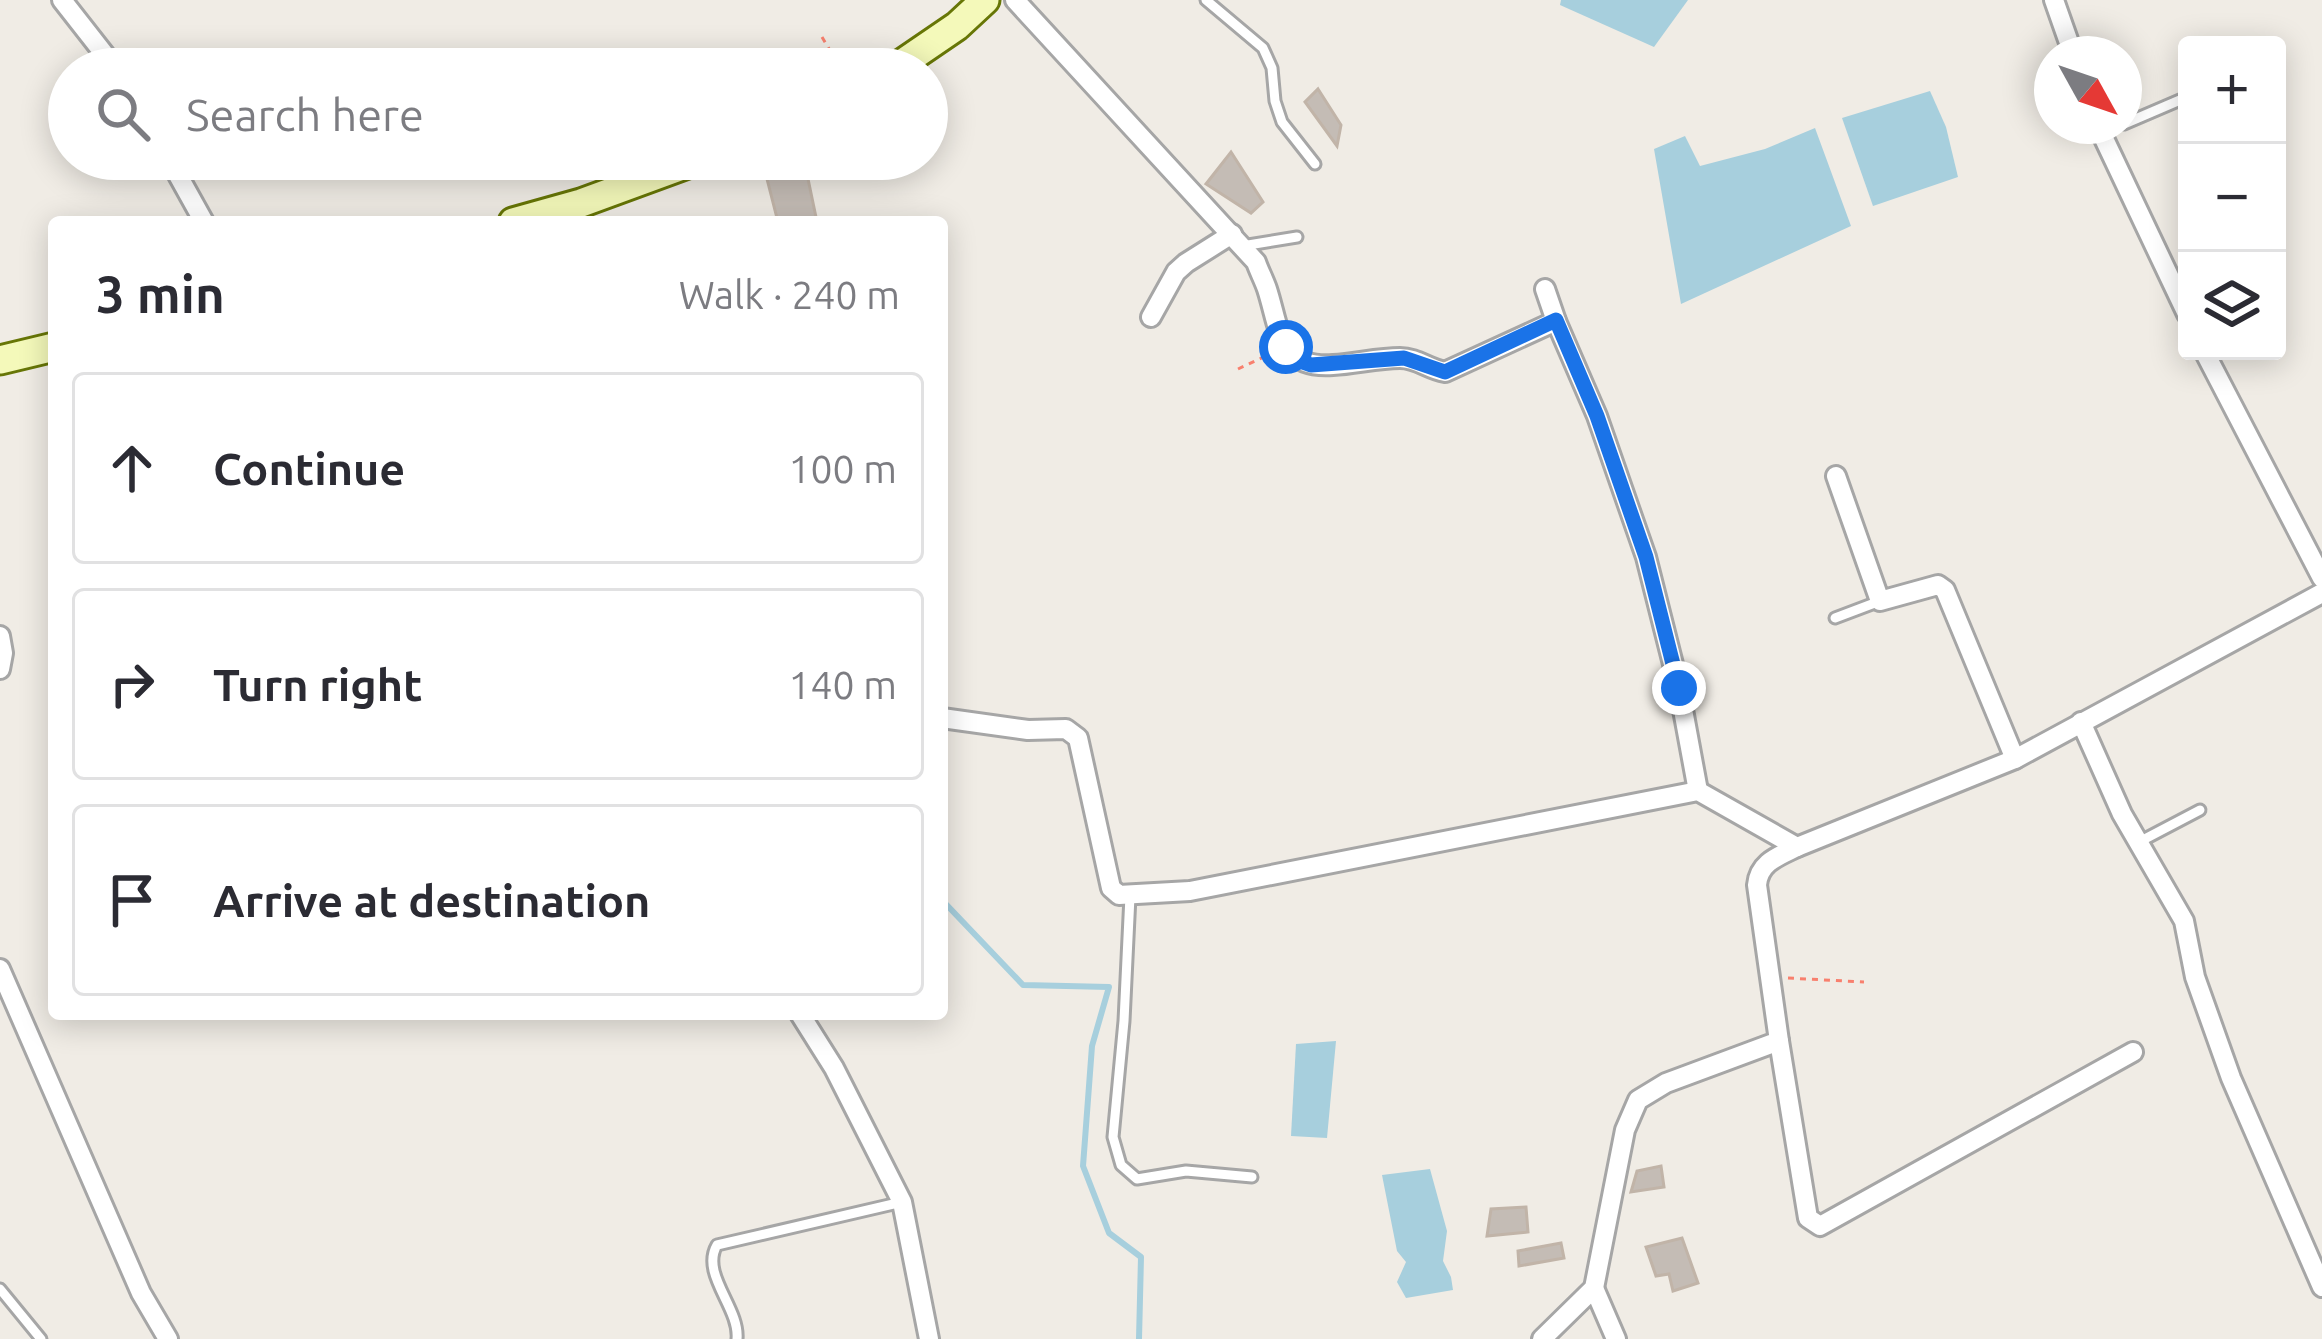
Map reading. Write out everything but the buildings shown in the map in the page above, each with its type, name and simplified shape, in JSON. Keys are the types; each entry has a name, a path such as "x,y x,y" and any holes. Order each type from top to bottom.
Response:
{"main road":[{"path":"925,48 985,0"},
{"path":"533,216 642,180"},
{"path":"0,360 48,348"}],"street":[{"path":"62,0 100,48"},
{"path":"1015,0 1256,262 1275,325 1297,360 1311,365 1404,358 1445,372 1556,320"},
{"path":"2054,0 2067,36"},
{"path":"2118,144 2178,292"},
{"path":"181,180 201,216"},
{"path":"1151,317 1186,263 1237,240"},
{"path":"1545,289 1597,416 1646,557 1679,688 1698,790"},
{"path":"2209,360 2322,578"},
{"path":"1836,476 1880,601 1928,586 1945,590 2015,759"},
{"path":"2132,1052 1820,1226 1808,1218 1756,885 1758,873 1764,864 1797,847 2015,759 2322,593"},
{"path":"0,636 0,668"},
{"path":"948,719 1028,730 1066,729 1078,738 1112,888 1119,895 1190,891 1698,790 1797,847"},
{"path":"2081,722 2122,814 2184,921 2195,977 2231,1078 2322,1287"},
{"path":"0,969 141,1293 168,1339"},
{"path":"804,1020 834,1068 902,1202 929,1339"},
{"path":"1616,1339 1594,1288 1625,1130 1638,1100 1666,1083 1779,1041"},
{"path":"1541,1339 1594,1288"}],"lane":[{"path":"1207,0 1263,49 1272,68 1282,122 1315,164"},
{"path":"2142,115 2178,101"},
{"path":"1237,240 1297,237"},
{"path":"1835,618 1880,601"},
{"path":"2138,842 2200,810"},
{"path":"1130,896 1113,1137 1121,1165 1136,1179 1186,1171 1252,1177"},
{"path":"737,1339 735,1317 713,1265 716,1245 902,1202"},
{"path":"0,1288 41,1339"}],"path":[{"path":"822,38 828,48"},
{"path":"1238,369 1286,347"},
{"path":"1770,976 1864,982"}],"water":[{"path":"1561,0 1688,0 1654,47 1560,5"},
{"path":"1930,91 1946,127 1958,177 1873,206 1842,118"},
{"path":"1815,128 1851,226 1681,304 1654,149 1685,136 1700,166 1765,149"},
{"path":"1336,1041 1327,1138 1291,1136 1296,1044"},
{"path":"1430,1169 1447,1231 1443,1261 1453,1290 1406,1298 1397,1282 1406,1262 1397,1251 1382,1175"}],"waterway":[{"path":"948,906 1023,985 1109,987 1092,1046 1083,1166 1109,1233 1141,1257 1139,1339"}],"route":[{"path":"1286,347 1297,360 1311,365 1404,358 1445,372 1556,320 1597,416 1646,557 1679,688"}]}
